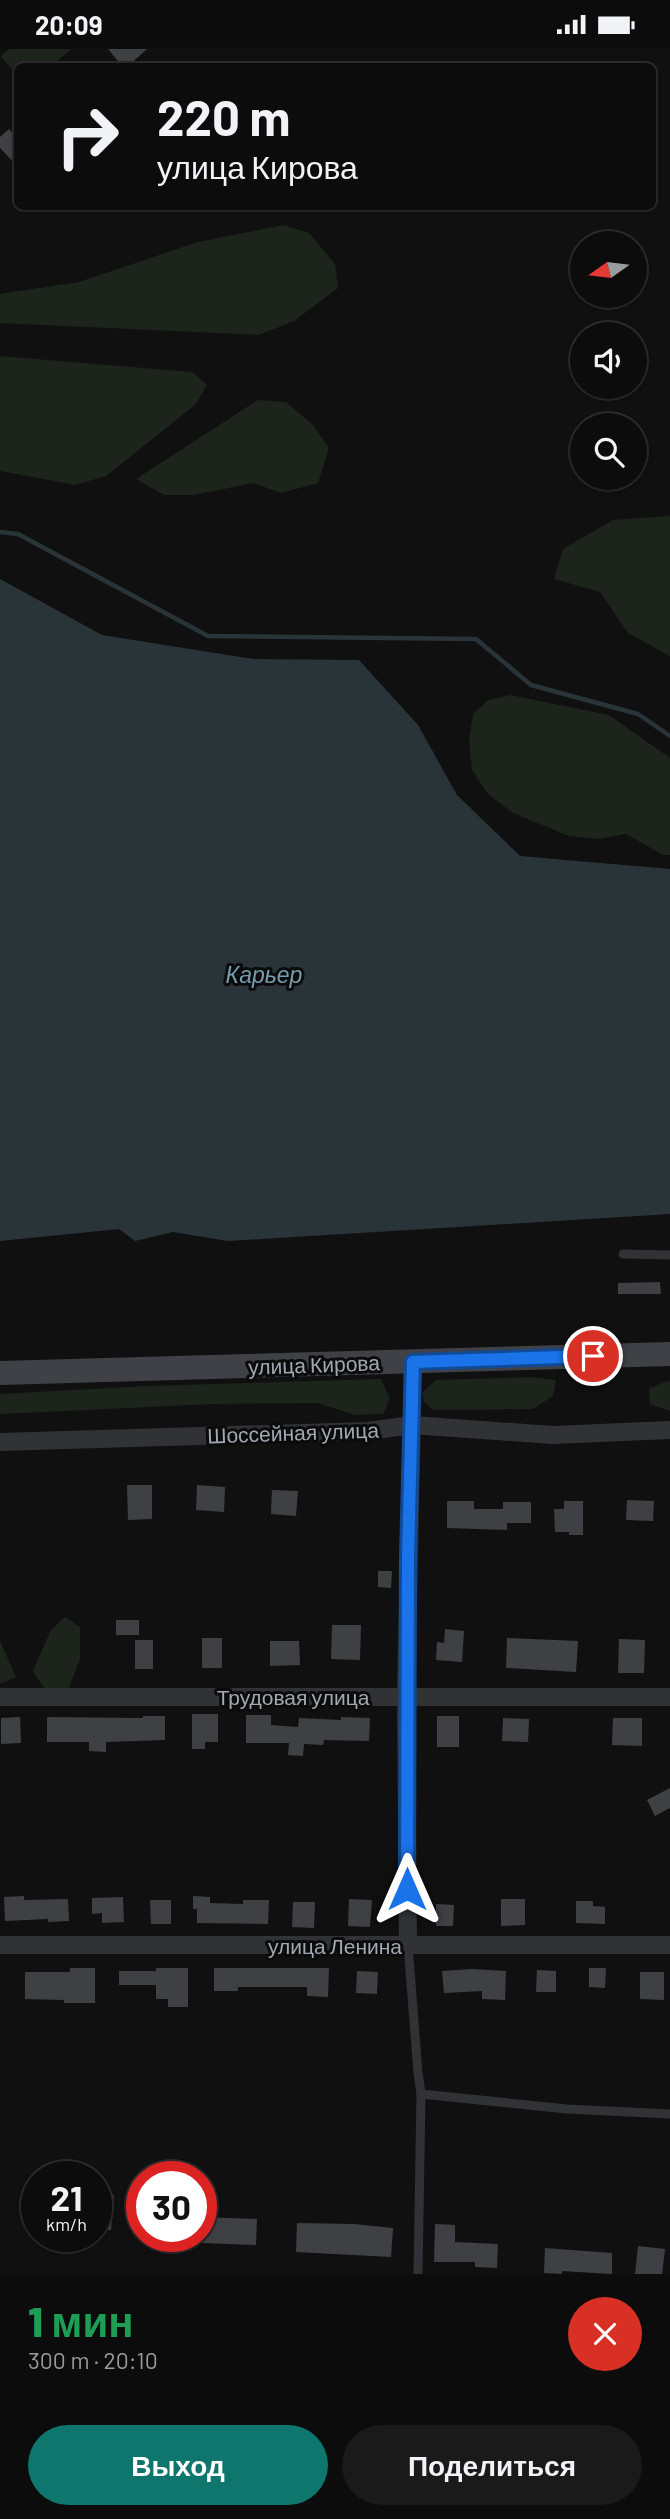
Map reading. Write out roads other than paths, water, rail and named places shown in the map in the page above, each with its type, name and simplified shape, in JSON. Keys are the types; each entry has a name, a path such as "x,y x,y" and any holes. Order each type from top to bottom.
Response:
{"main road":[{"name":"улица Кирова","path":"0,1373 670,1354"}],"street":[{"path":"408,1945 406,1696 413,1362"},
{"name":"Шоссейная улица","path":"0,1442 368,1431 412,1425 553,1435 670,1430"},
{"name":"Трудовая улица","path":"0,1697 670,1697"},
{"name":"улица Ленина","path":"0,1945 670,1945"}],"lane":[{"path":"623,1254 670,1255"},
{"path":"408,1945 421,2094 418,2274"},
{"path":"421,2094 567,2109 670,2113"}],"water":[{"name":"Карьер","path":"0,579 102,635 253,659 359,660 418,725 457,795 520,856 670,869 670,1214 228,1241 173,1232 135,1241 119,1229 0,1241"}],"waterway":[{"path":"0,532 18,534 208,636 476,639 531,685 638,714 670,736"}]}
